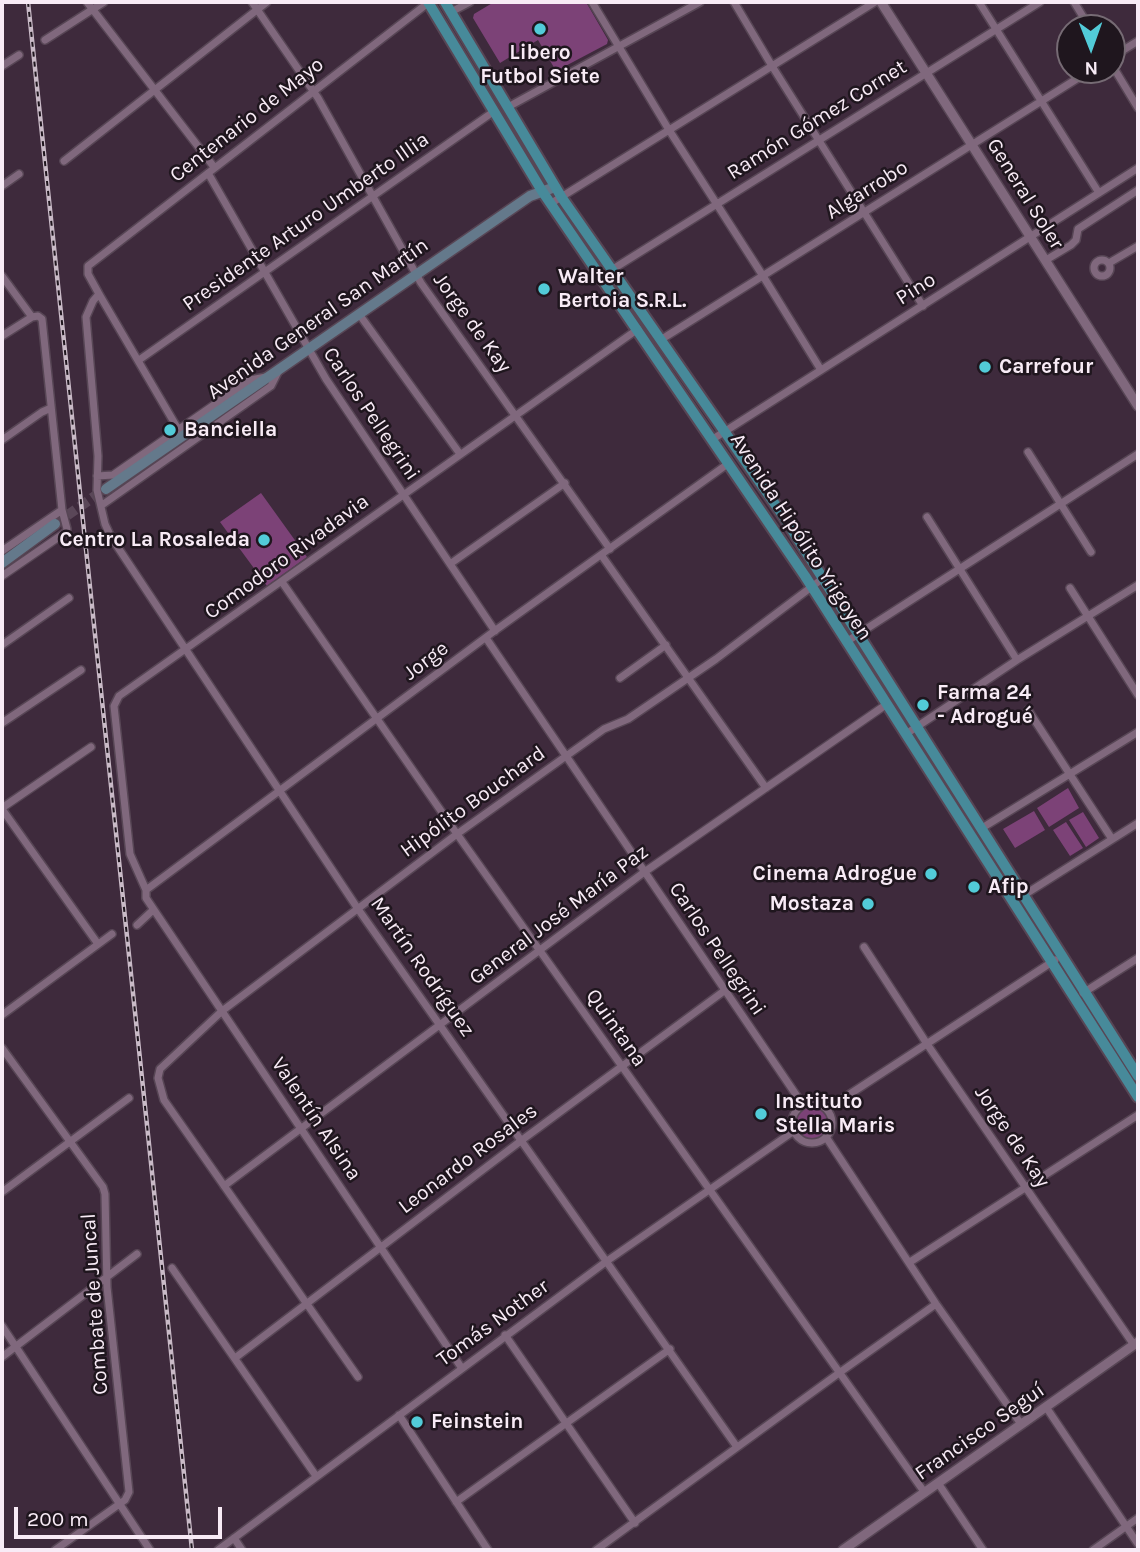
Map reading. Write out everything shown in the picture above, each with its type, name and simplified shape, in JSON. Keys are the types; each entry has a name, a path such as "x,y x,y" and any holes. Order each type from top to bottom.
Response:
{"main road":[{"name":"Avenida Hipólito Yrigoyen","path":"428,2 550,204 730,463 906,734 1058,958 1138,1097"},
{"name":"Avenida Hipólito Yrigoyen","path":"445,2 562,198 784,517 1024,895 1058,958"},
{"name":"Avenida General San Martín","path":"102,493 530,196 555,187"},
{"path":"2,562 60,523"},
{"name":"Avenida Hipólito Yrigoyen","path":"1080,994 1138,1076"}],"street":[{"name":"Carlos Pellegrini","path":"88,2 156,90 211,170 264,273 308,350 495,631"},
{"path":"45,40 104,2"},
{"name":"Jorge de Kay","path":"252,2 314,92 415,274 610,549"},
{"path":"64,161 267,2"},
{"name":"Centenario de Mayo","path":"97,296 88,274 88,266 428,2"},
{"path":"451,12 470,2"},
{"path":"592,2 669,130 821,370"},
{"path":"508,107 700,2"},
{"path":"734,2 923,306"},
{"path":"550,204 875,2"},
{"name":"General Soler","path":"881,2 1138,407"},
{"path":"979,2 1100,193"},
{"name":"Ramón Gómez Cornet","path":"612,269 1040,2"},
{"path":"2,65 19,55"},
{"name":"Algarrobo","path":"662,339 1069,84"},
{"path":"1123,84 1138,108"},
{"name":"Presidente Arturo Umberto Illia","path":"139,360 493,112"},
{"name":"Pino","path":"713,439 1138,168"},
{"path":"2,186 19,174"},
{"path":"1046,260 1071,245 1076,240 1078,229 1138,190"},
{"path":"1109,263 1138,246"},
{"path":"2,276 32,317"},
{"path":"97,296 139,360 178,429"},
{"name":"Martín Rodríguez","path":"97,296 86,317 98,456 97,476 102,493 105,524 111,537 358,909 737,1447"},
{"path":"359,314 460,454"},
{"path":"2,336 32,317 38,316 42,319 62,510 60,523 67,528 66,533 2,576"},
{"name":"Comodoro Rivadavia","path":"146,890 130,854 114,706 119,696 638,329"},
{"path":"97,476 113,475 250,380 275,373"},
{"path":"102,505 271,386 275,373"},
{"path":"2,440 51,408"},
{"path":"1028,452 1091,552"},
{"path":"846,642 1138,454"},
{"name":"Jorge","path":"146,890 495,631 730,463"},
{"path":"450,564 565,483"},
{"path":"2,551 62,510"},
{"path":"927,517 1017,660"},
{"path":"602,556 766,788"},
{"name":"Hipólito Bouchard","path":"224,1186 164,1100 159,1072 222,1011 457,834 604,729 628,719 822,579"},
{"name":"Quintana","path":"282,582 457,834 925,1493"},
{"path":"906,734 1017,660 1138,585"},
{"path":"1070,587 1138,695"},
{"path":"2,645 69,598"},
{"name":"Carlos Pellegrini","path":"486,638 803,1105"},
{"path":"620,678 666,645"},
{"path":"2,723 81,670"},
{"name":"General José María Paz","path":"224,1186 643,873 887,704"},
{"path":"1028,710 1112,839"},
{"path":"982,828 1138,732"},
{"path":"91,747 2,808 98,944"},
{"path":"1024,895 1138,823"},
{"name":"Valentín Alsina","path":"146,890 146,898 152,911 382,1246 461,1367"},
{"path":"137,925 152,911"},
{"path":"2,1015 111,934"},
{"name":"Jorge de Kay","path":"864,947 927,1044 1136,1343"},
{"path":"827,1109 1058,958"},
{"path":"1080,994 1138,958"},
{"name":"Leonardo Rosales","path":"235,1358 522,1140 724,992"},
{"name":"Combate de Juncal","path":"2,1048 105,1191 107,1277 129,1492 120,1504"},
{"path":"2,1192 129,1098"},
{"path":"816,1103 827,1109 831,1114 832,1126 826,1137 811,1143 801,1139 792,1125 794,1113 803,1105 816,1103"},
{"path":"911,1262 1138,1115"},
{"name":"Tomás Nother","path":"218,1550 461,1367 794,1130"},
{"path":"826,1137 911,1262 936,1304 1021,1424"},
{"path":"224,1186 358,1377"},
{"path":"2,1357 137,1254"},
{"path":"172,1268 316,1476"},
{"path":"596,1550 936,1304"},
{"path":"2,1326 150,1550"},
{"path":"505,1335 635,1523"},
{"name":"Francisco Seguí","path":"842,1550 1136,1343"},
{"path":"456,1502 670,1349"},
{"path":"1046,1407 1138,1544"},
{"path":"399,1415 488,1550"},
{"path":"938,1483 983,1550"},
{"path":"55,1550 120,1504"},
{"path":"1093,1550 1138,1518"},
{"path":"233,1538 242,1550"}],"shaded area":[{"name":"Libero Futbol Siete","path":"494,2 586,2 608,40 607,44 556,71 538,40 500,63 473,18 474,14"},
{"name":"Centro La Rosaleda","path":"261,493 307,557 267,586 220,522"},
{"path":"1068,788 1079,808 1049,827 1037,808"},
{"path":"1034,811 1045,830 1015,848 1003,829"},
{"path":"1083,812 1099,838 1086,847 1069,820"},
{"path":"1066,822 1083,848 1070,856 1053,830"},
{"path":"812,1107 824,1111 828,1123 824,1135 812,1139 800,1135 796,1123 800,1111"}],"tunnel":[{"path":"55,524 105,489"}],"railway":[{"path":"28,2 192,1550"}],"place":[{"name":"Libero Futbol Siete","path":"540,29"},
{"name":"Walter Bertoia S.R.L.","path":"544,289"},
{"name":"Carrefour","path":"985,367"},
{"name":"Banciella","path":"170,430"},
{"name":"Centro La Rosaleda","path":"264,540"},
{"name":"Farma 24 - Adrogué","path":"923,705"},
{"name":"Cinema Adrogue","path":"931,874"},
{"name":"Afip","path":"974,887"},
{"name":"Mostaza","path":"868,904"},
{"name":"Instituto Stella Maris","path":"761,1114"},
{"name":"Feinstein","path":"417,1422"}]}
